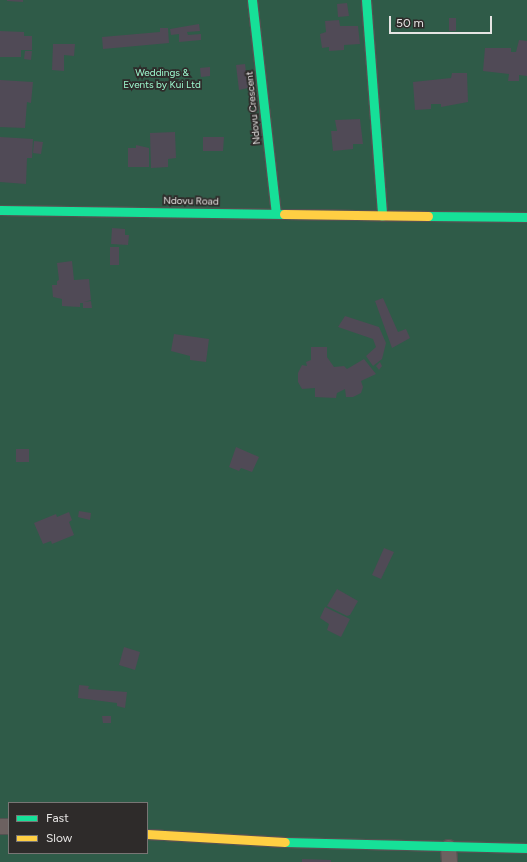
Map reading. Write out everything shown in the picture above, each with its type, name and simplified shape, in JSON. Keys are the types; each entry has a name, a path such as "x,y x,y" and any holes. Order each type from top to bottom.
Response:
{"street":[{"name":"Ndovu Crescent","path":"252,0 276,213"},
{"path":"366,0 382,215"},
{"name":"Ndovu Road","path":"0,210 527,217"},
{"path":"148,834 300,843 527,848"},
{"path":"448,847 449,862"}],"green space":[{"name":"Weddings & Events by Kui Ltd","path":"0,0 527,0 527,862 0,862"}],"building":[{"path":"23,0 23,2 7,1"},
{"path":"347,3 349,16 338,17 337,4"},
{"path":"449,18 456,18 456,31 449,31"},
{"path":"339,20 340,26 358,26 360,44 344,45 344,50 329,51 329,47 322,48 320,34 326,32 325,21"},
{"path":"199,24 200,31 187,32 188,35 201,34 201,40 179,42 179,34 171,35 170,29"},
{"path":"160,28 168,28 169,43 103,49 102,37 160,32"},
{"path":"0,31 24,32 24,36 32,36 32,50 21,50 21,57 0,57"},
{"path":"519,40 527,41 527,76 519,75 519,81 508,81 509,74 483,71 485,48 511,48 511,52 516,52"},
{"path":"53,44 75,44 74,56 64,55 64,71 52,70"},
{"path":"25,51 32,51 31,60 24,59"},
{"path":"245,64 248,88 239,90 236,65"},
{"path":"210,67 210,76 201,77 200,68"},
{"path":"452,73 467,73 468,102 441,107 441,104 431,104 431,109 415,110 413,82 451,78"},
{"path":"0,80 33,82 31,103 27,102 25,128 0,127"},
{"path":"360,119 363,144 353,144 353,149 333,151 331,131 337,131 335,120"},
{"path":"175,132 176,158 168,159 168,167 151,168 150,133"},
{"path":"0,137 33,139 32,158 27,158 26,184 0,182"},
{"path":"203,137 224,137 223,151 203,151"},
{"path":"34,141 43,142 41,154 33,153"},
{"path":"136,145 149,148 149,167 128,167 128,148 136,148"},
{"path":"112,228 125,229 125,235 129,235 128,245 111,244"},
{"path":"110,247 119,247 119,265 110,265"},
{"path":"72,261 74,280 89,279 91,300 84,302 91,301 92,308 83,308 83,303 80,303 80,307 62,306 62,299 53,297 52,285 57,285 57,281 59,280 57,263"},
{"path":"383,298 398,332 406,329 410,338 392,348 375,301"},
{"path":"345,316 379,327 386,343 382,359 373,366 366,356 376,347 373,339 338,327"},
{"path":"174,334 209,339 206,362 190,360 190,356 171,351"},
{"path":"311,347 327,347 327,357 334,367 344,366 347,369 364,359 376,374 361,381 363,387 361,393 353,397 346,397 345,389 337,393 336,398 315,397 315,388 302,389 298,382 298,373 302,365 307,366 306,362 311,360"},
{"path":"380,362 382,366 379,370 376,366"},
{"path":"236,447 259,457 252,472 241,468 239,471 229,467"},
{"path":"16,449 29,449 29,462 16,462"},
{"path":"79,511 91,513 90,520 78,517"},
{"path":"69,512 72,520 69,522 74,535 52,544 51,541 43,544 34,523 56,514 57,517"},
{"path":"384,548 394,552 381,579 372,575"},
{"path":"337,589 358,601 350,615 347,616 327,606"},
{"path":"325,607 350,619 341,637 327,630 329,624 320,618"},
{"path":"124,647 140,652 135,670 119,665"},
{"path":"79,685 89,686 88,689 127,692 125,708 117,706 117,703 78,698"},
{"path":"102,716 111,716 111,723 103,723"},
{"path":"302,859 331,860 331,862 302,862"}],"traffic: fast":[{"path":"252,0 276,213"},
{"path":"366,0 382,215"},
{"path":"0,210 284,214"},
{"path":"428,216 527,217"},
{"path":"285,842 527,848"}],"traffic: slow":[{"path":"284,214 428,216"},
{"path":"148,834 285,842"}]}
